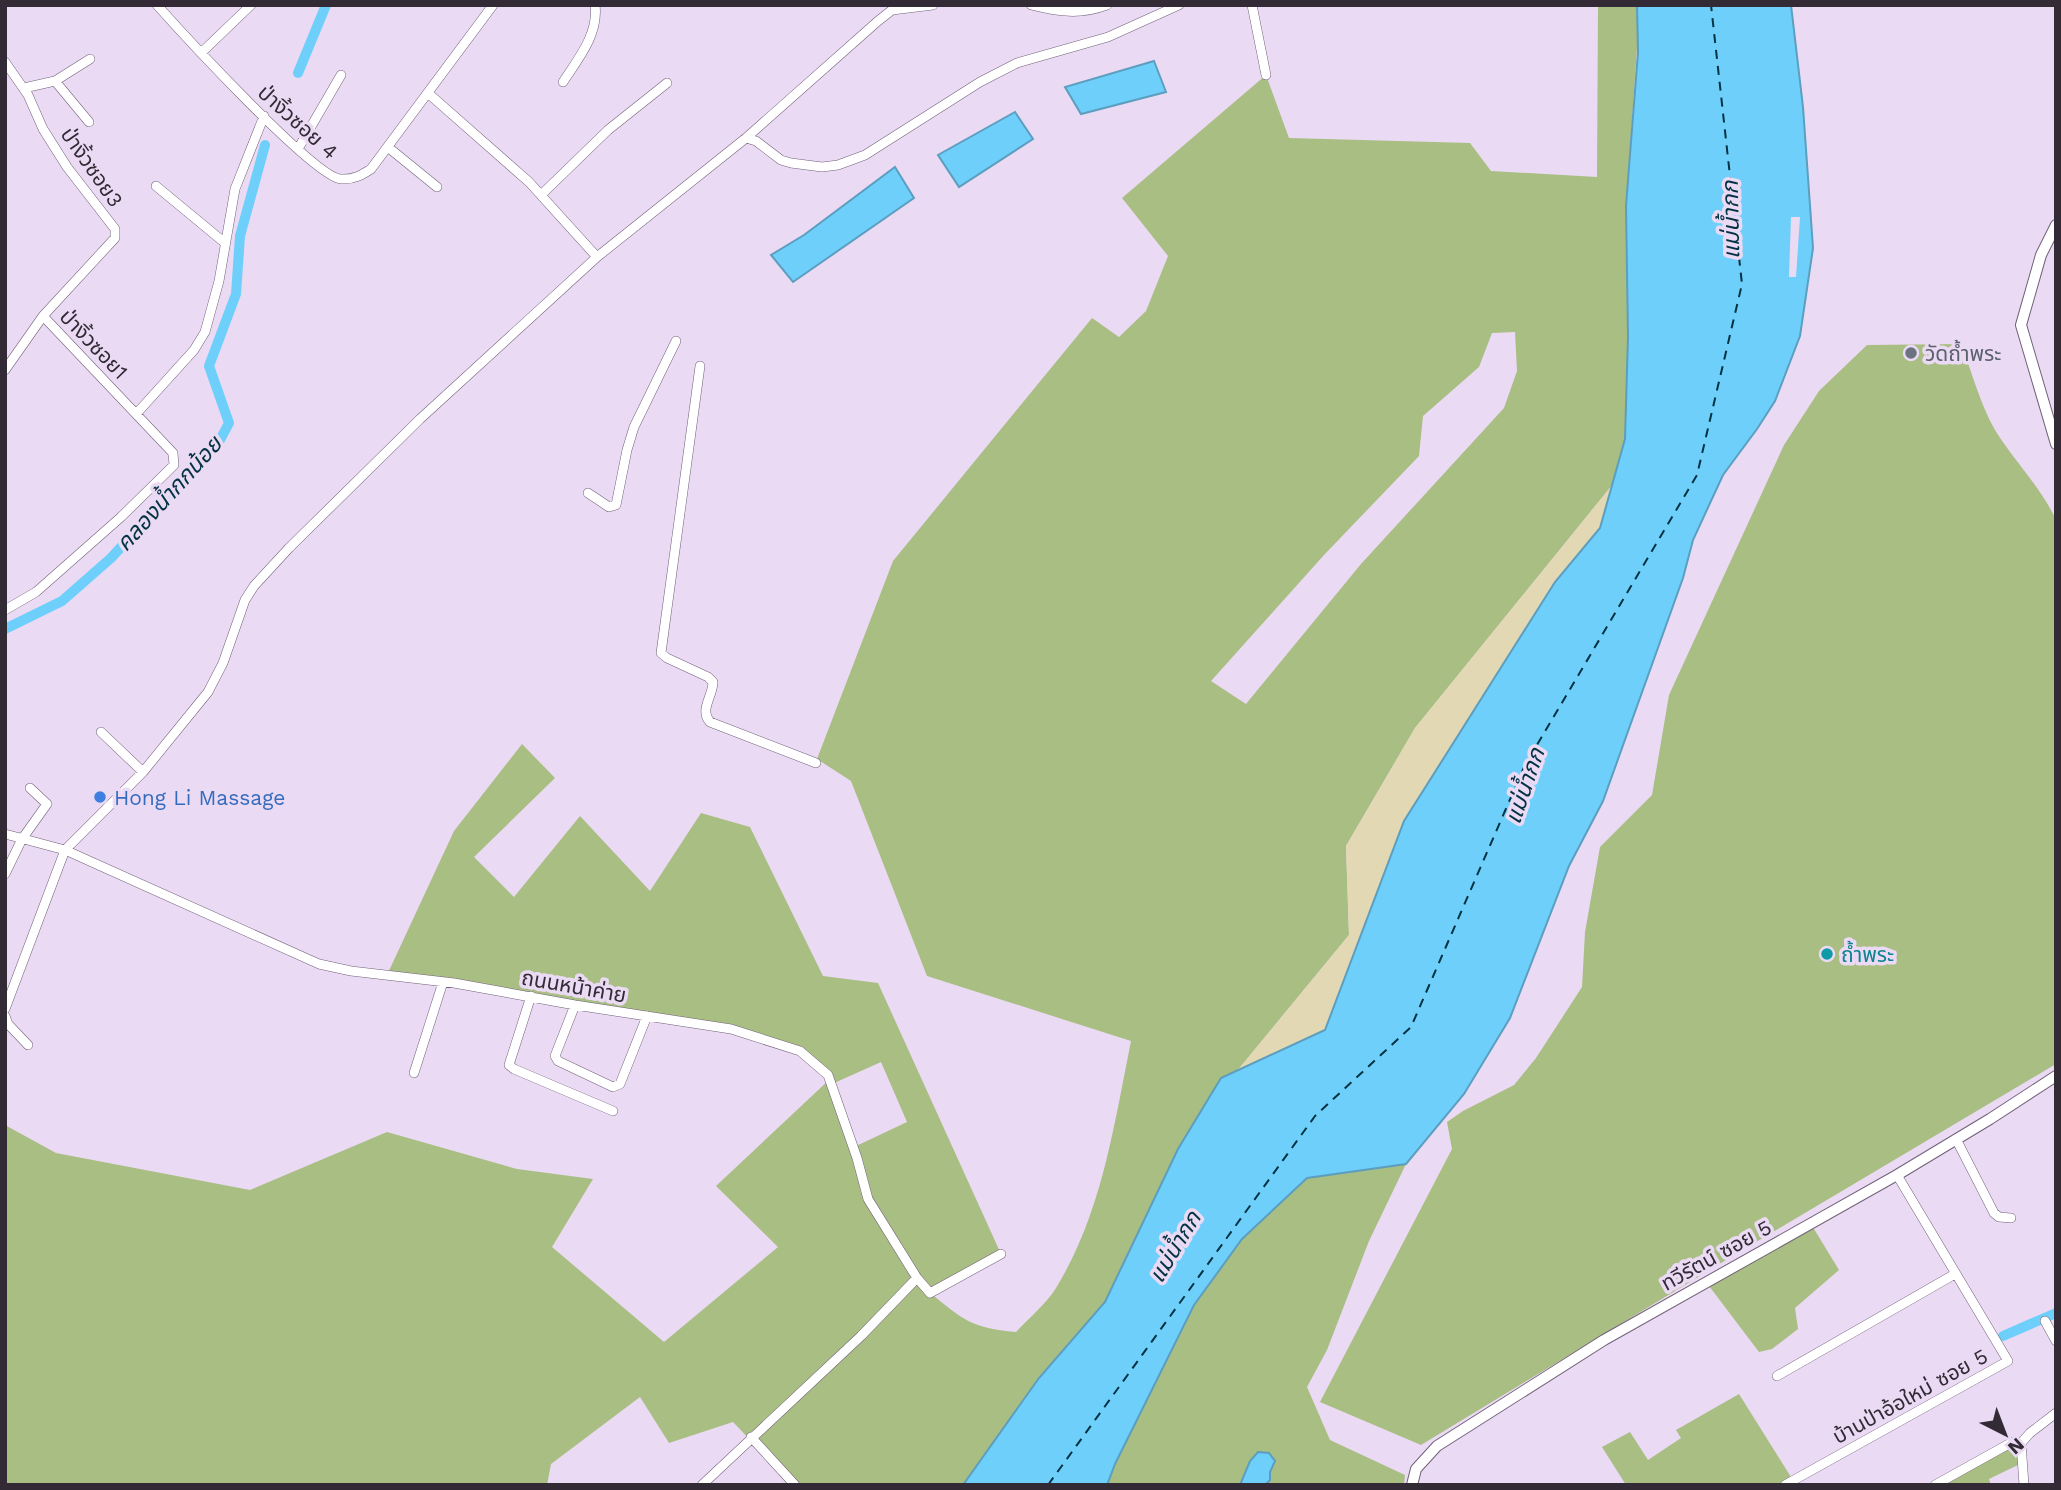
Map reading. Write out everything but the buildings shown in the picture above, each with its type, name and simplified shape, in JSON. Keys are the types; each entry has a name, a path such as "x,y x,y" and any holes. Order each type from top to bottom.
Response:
{"street":[{"name":"ป่างิ้วซอย 4","path":"157,5 201,53 298,149 319,168 340,180 359,177 371,169 493,5"},
{"path":"201,53 251,5"},
{"path":"564,82 591,39 595,5"},
{"path":"5,1009 65,850 143,772 208,692 223,663 245,600 254,586 289,548 420,419 597,257 746,138 892,10 933,5"},
{"path":"1031,5 1051,10 1086,12 1107,5"},
{"path":"746,138 756,141 781,160 811,166 838,165 865,155 980,82 1017,63 1108,37 1179,5"},
{"path":"1252,5 1266,75"},
{"path":"24,88 55,80 90,59"},
{"name":"ป่างิ้วซอย3","path":"5,62 24,88 43,129 67,167 115,229 115,238 43,316"},
{"path":"298,149 341,75"},
{"path":"55,80 89,122"},
{"path":"541,195 608,130 667,83"},
{"path":"429,94 541,195 597,257"},
{"path":"137,413 194,350 205,332 219,281 235,189 264,116"},
{"path":"388,148 437,187"},
{"path":"156,186 225,243"},
{"path":"2056,225 2041,255 2021,325 2056,444"},
{"name":"ป่างิ้วซอย1","path":"5,370 43,316 173,453 174,465 121,517 36,592 5,610"},
{"path":"588,493 609,507 616,505 634,427 676,341"},
{"path":"700,366 662,653 667,659 708,677 713,682 705,711 705,717 710,722 816,763"},
{"path":"101,732 143,772"},
{"path":"5,874 22,839 47,804 30,788"},
{"name":"ถนนหน้าค่าย","path":"5,834 65,850 319,964 731,1029 800,1051 828,1075 857,1158 867,1199 917,1278"},
{"path":"414,1073 443,982"},
{"path":"531,996 509,1065 613,1111"},
{"path":"575,1005 555,1056 558,1061 612,1087 620,1084 647,1016"},
{"path":"5,1016 8,1024 28,1045"},
{"name":"ทวีรัตน์ ซอย 5","path":"1412,1485 1416,1469 1437,1446 1604,1340 1897,1175 2056,1076"},
{"path":"1956,1139 1994,1213 1999,1217 2011,1218"},
{"name":"บ้านป่าอ้อใหม่ ซอย 5","path":"1785,1485 2008,1362 1897,1175"},
{"path":"702,1485 861,1336 917,1278 929,1293 1001,1254"},
{"path":"1777,1376 1955,1274"},
{"path":"2045,1321 2056,1340"},
{"path":"2024,1485 2021,1443 2056,1413"},
{"path":"751,1437 795,1485"},
{"path":"1935,1485 2007,1445 2021,1443"}],"green space":[{"path":"1598,5 1640,5 1626,206 1626,439 1613,484 1415,728 1346,846 1349,935 1237,1071 1221,1078 1178,1149 1105,1302 1039,1378 964,1485 793,1485 733,1422 669,1443 640,1397 551,1464 547,1485 5,1485 5,1125 56,1153 250,1190 387,1132 517,1169 593,1179 552,1247 664,1342 778,1247 716,1186 830,1079 800,1051 770,1041 647,1016 387,975 454,831 522,744 555,778 474,857 514,897 580,816 650,891 701,813 750,827 823,976 878,983 1001,1254 930,1293 969,1321 988,1328 1016,1332 1056,1288 1085,1230 1112,1136 1131,1041 927,976 851,781 817,759 893,561 1092,318 1119,337 1146,311 1168,256 1122,198 1266,75 1289,138 1470,143 1491,171 1597,177","holes":["1515,332 1517,371 1504,408 1361,564 1246,704 1211,681 1324,555 1419,456 1423,416 1479,367 1492,333","881,1062 907,1122 854,1147 832,1084"]},
{"path":"1961,344 1995,430 2043,496 2056,520 2056,1064 1421,1445 1320,1402 1452,1149 1447,1122 1514,1085 1536,1058 1582,987 1585,932 1600,847 1652,795 1669,695 1784,445 1819,391 1867,345"},
{"path":"1406,1164 1369,1241 1327,1350 1307,1387 1330,1440 1405,1475 1404,1485 1107,1485 1194,1305 1242,1239 1307,1178"},
{"path":"1811,1224 1839,1270 1795,1308 1798,1329 1772,1349 1759,1352 1706,1282"},
{"path":"1739,1394 1791,1477 1778,1485 1626,1485 1602,1447 1630,1432 1648,1460 1681,1438 1676,1430"},
{"path":"2017,1442 2022,1463 1989,1479 1991,1485 1935,1485"}],"sand":[{"path":"1613,484 1600,528 1555,582 1404,821 1325,1030 1237,1071 1349,935 1346,846 1415,728"}],"water":[{"name":"แม่น้ำกก","path":"1637,5 1791,5 1803,107 1813,248 1800,336 1775,401 1723,475 1693,540 1683,578 1603,801 1569,866 1510,1018 1464,1094 1406,1164 1307,1178 1242,1239 1194,1305 1107,1485 963,1485 1039,1378 1105,1302 1178,1149 1221,1078 1325,1030 1404,821 1555,582 1600,528 1625,439 1628,336 1626,206 1638,52"},
{"path":"1154,61 1166,92 1081,114 1065,87"},
{"path":"1015,112 1033,139 959,187 938,155"},
{"path":"895,167 914,198 793,282 771,255 804,235"},
{"path":"1258,1452 1269,1453 1275,1461 1270,1480 1265,1485 1240,1485 1250,1461"}],"pier":[{"path":"1791,217 1800,217 1796,277 1789,277"}],"waterway":[{"name":"คลองน้ำกกน้อย","path":"298,73 326,5"},
{"name":"คลองน้ำกกน้อย","path":"5,629 62,601 111,558 220,440 229,423 209,366 236,294 240,236 265,145"},
{"path":"2003,1336 2056,1313"}],"ferry route":[{"path":"1048,1485 1315,1116 1411,1027 1525,765 1697,475 1742,284 1711,5"}],"place":[{"name":"วัดถ้ำพระ","path":"1911,353"},
{"name":"Hong Li Massage","path":"100,797"},
{"name":"ถ้ำพระ","path":"1827,954"}]}
